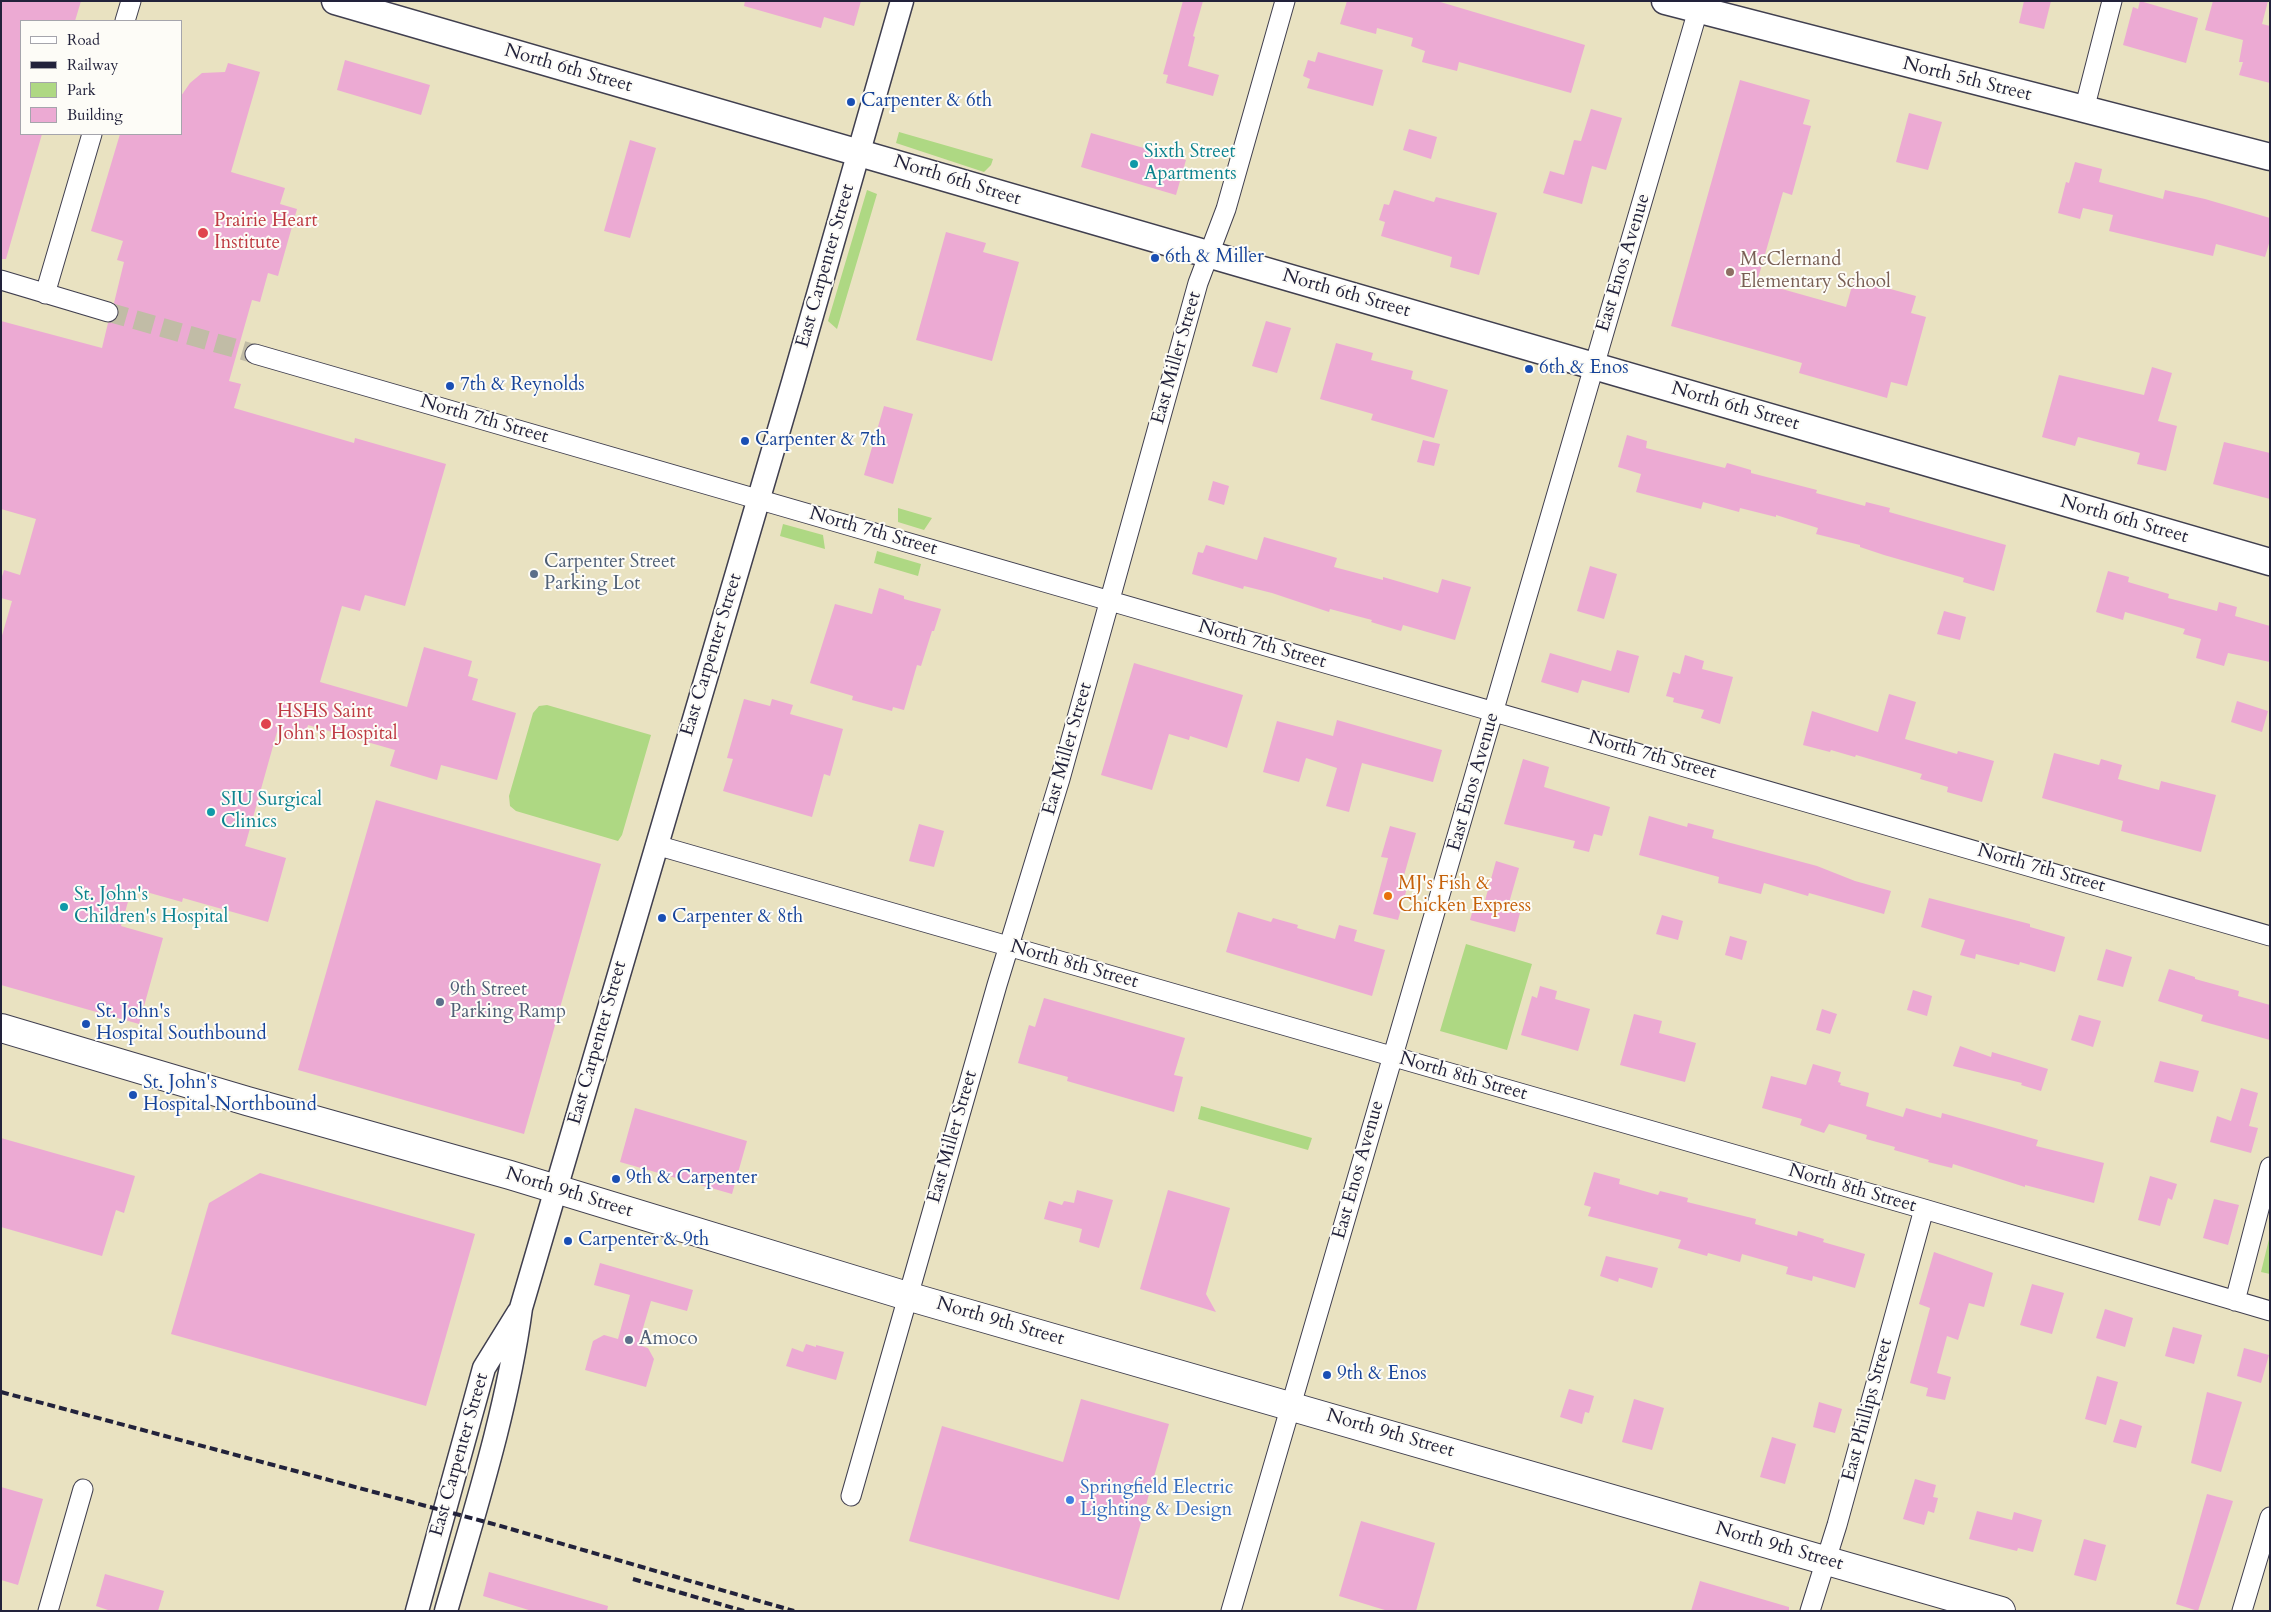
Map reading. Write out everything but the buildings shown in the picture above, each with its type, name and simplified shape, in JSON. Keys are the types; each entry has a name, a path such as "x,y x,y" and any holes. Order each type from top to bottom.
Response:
{"main road":[{"name":"North 6th Street","path":"335,1 2270,562"},
{"name":"North 5th Street","path":"1664,1 2270,157"},
{"name":"North 9th Street","path":"1,1028 555,1189 907,1296 2001,1611"}],"street":[{"path":"126,20 131,1"},
{"name":"East Carpenter Street","path":"446,1611 504,1403 513,1366 521,1308 902,1"},
{"name":"East Miller Street","path":"851,1496 907,1296 1060,778 1198,283 1211,254 1285,1"},
{"path":"2084,110 2112,1"},
{"name":"East Enos Avenue","path":"1232,1611 1698,10"},
{"path":"46,294 92,135"},
{"path":"1,280 108,312"},
{"name":"North 7th Street","path":"255,354 2270,936"},
{"name":"North 8th Street","path":"656,845 1924,1209 2270,1311"},
{"path":"2235,1301 2270,1167"},
{"name":"East Phillips Street","path":"1810,1611 1826,1561 1924,1209"},
{"name":"East Carpenter Street","path":"417,1611 484,1368 521,1308"},
{"path":"48,1611 83,1489"},
{"path":"2242,1611 2270,1517"}],"green space":[{"path":"899,132 993,159 991,165 984,172 896,143"},
{"path":"867,190 877,194 837,329 828,321"},
{"path":"898,508 932,518 924,530 898,522"},
{"path":"783,524 823,535 825,549 780,536"},
{"path":"877,551 921,564 918,576 874,563"},
{"path":"547,705 651,735 622,835 618,841 516,811 510,806 509,796 533,713 539,706"},
{"path":"1466,944 1532,964 1507,1050 1440,1031"},
{"path":"1201,1106 1312,1138 1308,1150 1198,1119"},
{"path":"2270,1235 2270,1274 2261,1272"}],"tunnel":[{"path":"108,312 255,354"}],"railway":[{"path":"1,1392 497,1525 794,1611"},
{"path":"633,1579 744,1611"}],"place":[{"name":"Carpenter & 6th","path":"851,102"},
{"name":"Sixth Street Apartments","path":"1134,164"},
{"name":"Prairie Heart Institute","path":"203,233"},
{"name":"6th & Miller","path":"1155,258"},
{"name":"McClernand Elementary School","path":"1730,272"},
{"name":"6th & Enos","path":"1529,369"},
{"name":"7th & Reynolds","path":"450,386"},
{"name":"Carpenter & 7th","path":"745,441"},
{"name":"Carpenter Street Parking Lot","path":"534,574"},
{"name":"HSHS Saint John's Hospital","path":"266,724"},
{"name":"SIU Surgical Clinics","path":"211,812"},
{"name":"MJ's Fish & Chicken Express","path":"1388,896"},
{"name":"St. John's Children's Hospital","path":"64,907"},
{"name":"Carpenter & 8th","path":"662,918"},
{"name":"9th Street Parking Ramp","path":"440,1002"},
{"name":"St. John's Hospital Southbound","path":"86,1024"},
{"name":"St. John's Hospital Northbound","path":"133,1095"},
{"name":"9th & Carpenter","path":"616,1179"},
{"name":"Carpenter & 9th","path":"568,1241"},
{"name":"Amoco","path":"629,1340"},
{"name":"9th & Enos","path":"1327,1375"},
{"name":"Springfield Electric Lighting & Design","path":"1070,1500"}]}
